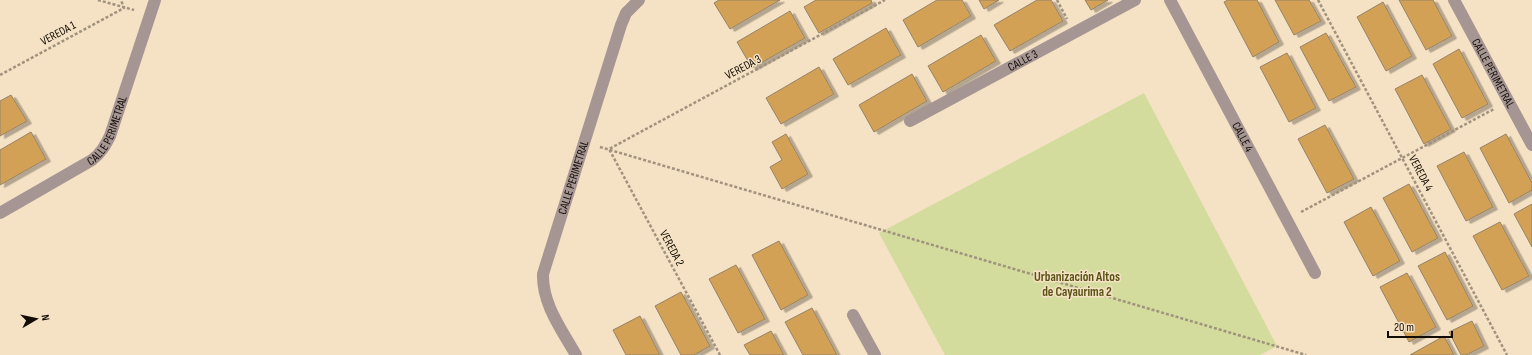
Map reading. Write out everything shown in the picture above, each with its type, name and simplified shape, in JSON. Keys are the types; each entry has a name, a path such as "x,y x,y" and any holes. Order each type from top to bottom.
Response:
{"street":[{"name":"CALLE PERIMETRAL","path":"0,213 92,160 104,148 110,136 155,0"},
{"name":"CALLE PERIMETRAL","path":"576,355 552,312 546,298 543,287 543,274 621,24 626,13 639,0"},
{"name":"CALLE 3","path":"910,121 1135,0"},
{"name":"CALLE 4","path":"1170,0 1315,273"},
{"name":"CALLE PERIMETRAL","path":"1454,0 1532,145"},
{"path":"853,315 875,355"}],"path":[{"path":"98,0 150,15"},
{"path":"121,0 124,8"},
{"name":"VEREDA 3","path":"609,149 885,0"},
{"name":"VEREDA 4","path":"1318,0 1507,355"},
{"name":"VEREDA 1","path":"0,75 124,8"},
{"path":"1287,220 1508,101"},
{"path":"584,142 1306,355"},
{"name":"VEREDA 2","path":"609,149 720,355"}],"green space":[{"path":"1144,93 1277,346 1260,355 945,355 879,233"}],"building":[{"path":"719,0 780,0 730,29 714,3"},
{"path":"816,0 871,0 872,3 819,33 804,7"},
{"path":"937,0 962,0 971,16 918,47 903,20"},
{"path":"979,0 999,0 984,9"},
{"path":"1037,0 1051,0 1063,21 1010,51 994,25"},
{"path":"1085,0 1108,0 1091,10"},
{"path":"1228,0 1257,0 1279,42 1253,57 1224,2"},
{"path":"1275,0 1309,0 1321,21 1294,35"},
{"path":"1399,0 1433,0 1452,36 1426,50"},
{"path":"1383,2 1412,56 1386,71 1357,17"},
{"path":"790,11 805,38 752,68 737,42"},
{"path":"886,28 901,55 848,85 833,59"},
{"path":"1326,33 1356,87 1329,101 1300,47"},
{"path":"981,35 996,61 943,92 928,66"},
{"path":"1459,49 1488,104 1462,118 1433,64"},
{"path":"1287,53 1316,108 1289,122 1260,67"},
{"path":"819,67 834,94 781,124 766,98"},
{"path":"912,74 927,101 874,132 859,105"},
{"path":"1422,75 1451,129 1424,144 1395,89"},
{"path":"11,95 27,121 0,136 0,101"},
{"path":"1325,125 1354,179 1327,193 1298,139"},
{"path":"31,132 46,159 0,185 0,150"},
{"path":"786,134 808,174 782,189 770,167 782,160 772,142"},
{"path":"1506,134 1532,183 1532,190 1509,203 1480,148"},
{"path":"1464,152 1493,207 1466,221 1437,166"},
{"path":"1409,184 1438,238 1412,252 1383,198"},
{"path":"1532,204 1532,247 1514,214"},
{"path":"1371,207 1400,261 1373,276 1344,222"},
{"path":"1500,222 1529,276 1502,290 1473,236"},
{"path":"779,241 808,295 781,310 752,255"},
{"path":"1445,252 1473,306 1447,320 1418,266"},
{"path":"736,265 765,319 738,333 709,279"},
{"path":"1407,273 1436,327 1409,342 1380,287"},
{"path":"681,292 710,346 694,355 681,355 655,306"},
{"path":"812,308 837,355 803,355 785,322"},
{"path":"640,316 660,355 626,355 613,330"},
{"path":"1472,321 1484,346 1466,355 1461,355 1449,332"},
{"path":"771,331 784,355 750,355 744,345"},
{"path":"1444,336 1454,355 1410,355"}],"district":[{"name":"Urbanización Altos de Cayaurima 2","path":"1077,284"}]}
